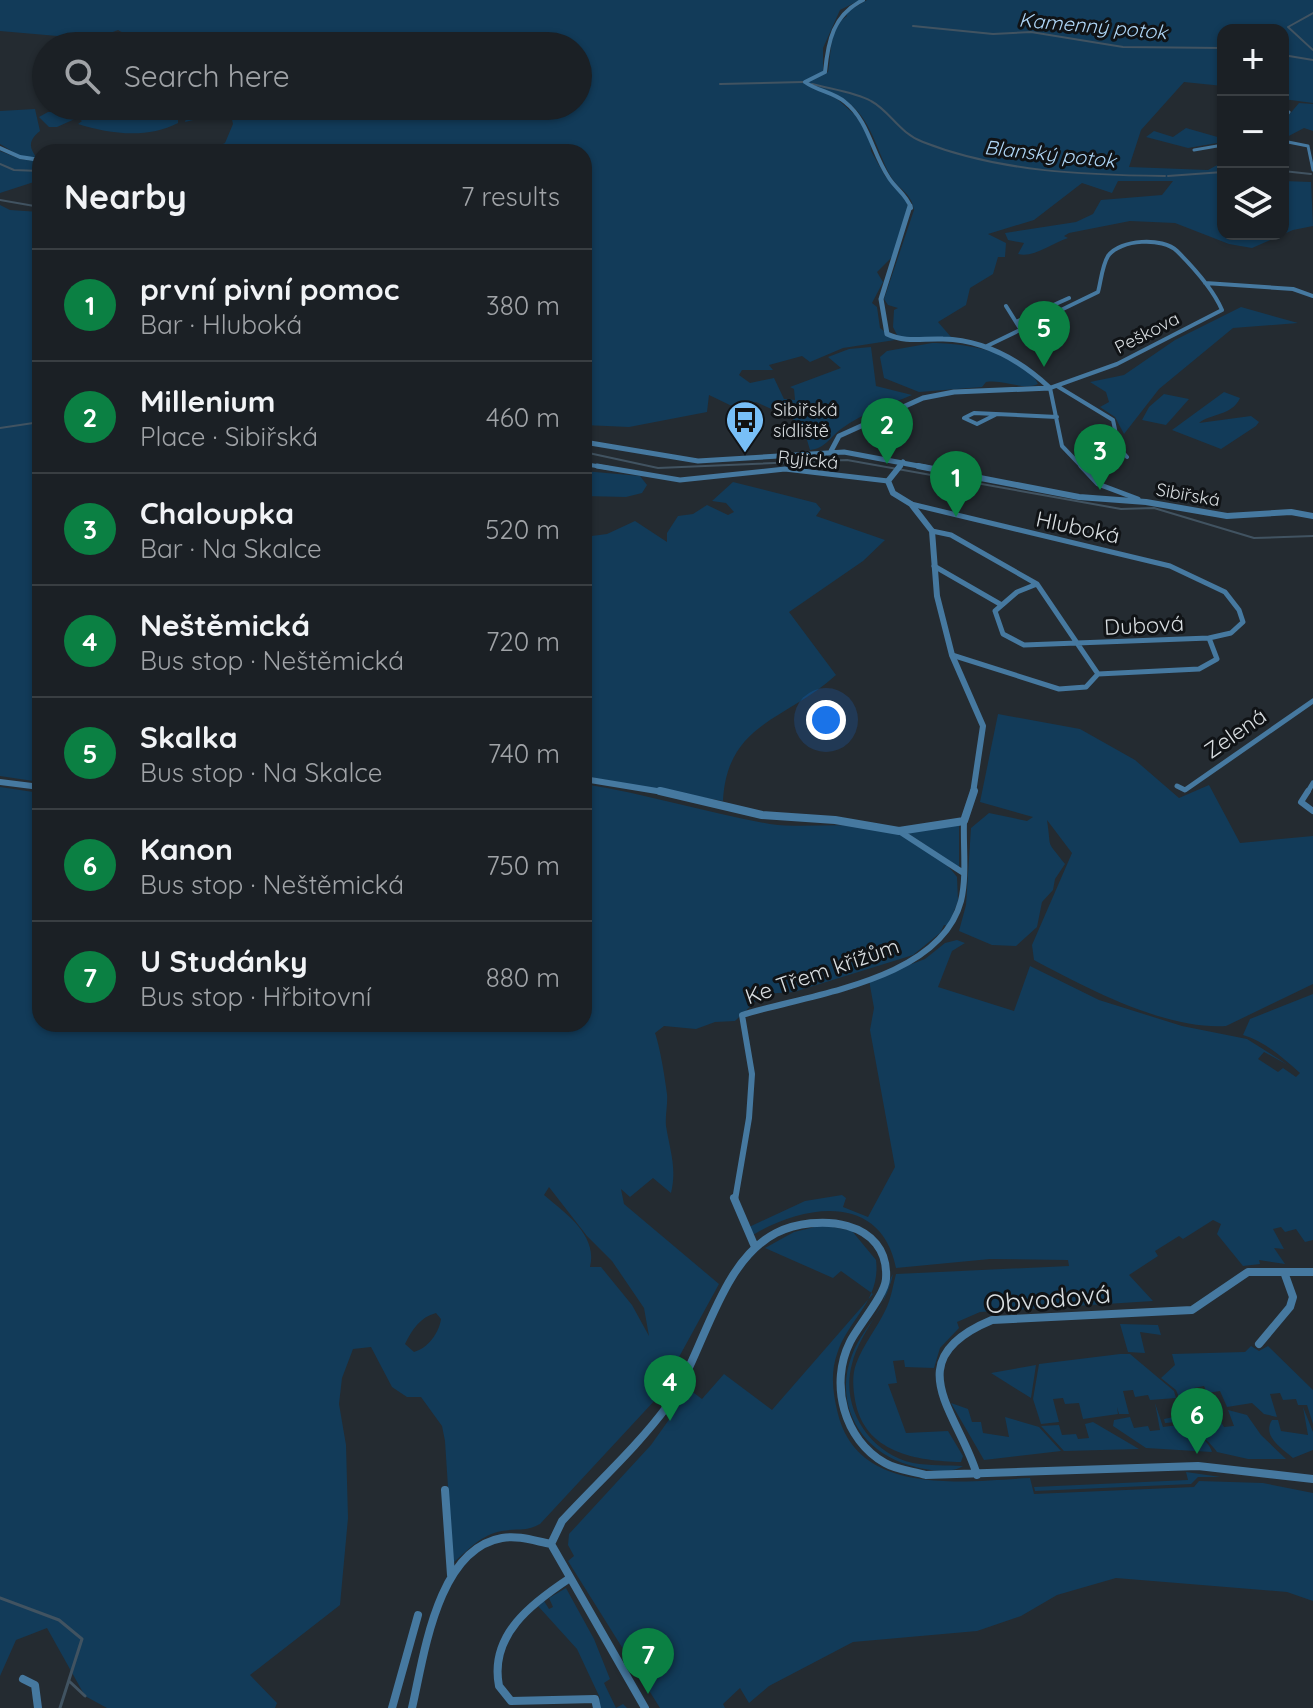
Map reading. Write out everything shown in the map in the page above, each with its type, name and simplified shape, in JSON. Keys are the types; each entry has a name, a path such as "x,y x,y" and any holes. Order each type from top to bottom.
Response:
{"street":[{"path":"863,0 849,6 835,22 825,50 825,72 805,82 838,98 857,115 872,138 873,151 887,175 909,197 911,210 881,299 887,334 907,341 945,339 987,346 1031,368 1053,387 1113,420 1119,448 1127,457"},
{"path":"1313,140 1310,148 1313,170"},
{"path":"1289,142 1310,148"},
{"path":"1194,150 1217,146"},
{"path":"0,148 32,159"},
{"name":"Peškova","path":"987,346 1098,292 1109,255 1121,246 1154,244 1176,249 1183,263 1215,293 1222,310 1117,364 1053,387"},
{"path":"1205,283 1293,289 1313,296"},
{"path":"1016,322 1069,298"},
{"path":"1006,306 1021,330"},
{"path":"1053,387 1059,440 1091,478 1107,490 1146,502"},
{"path":"831,451 839,436 923,398 954,392 1053,387"},
{"path":"995,415 977,424 964,418 974,413 1057,417"},
{"name":"Sibiřská","path":"592,443 698,461 831,451 903,462 1015,487 1146,502 1227,516 1291,512 1313,516"},
{"path":"903,462 888,481 893,493 911,504 932,531 937,596 952,655 983,726 972,802 964,821 962,872"},
{"name":"Ryjická","path":"592,465 680,480 785,469 888,481"},
{"name":"Hluboká","path":"911,504 1170,566 1230,595"},
{"path":"932,531 951,535 1037,584 1081,644 1098,674 1086,687 1059,689 952,655"},
{"path":"934,566 1000,604 1037,584"},
{"name":"Dubová","path":"1000,604 995,611 1003,634 1010,640 1024,645 1081,644 1209,638 1231,633 1243,622 1240,607 1230,595"},
{"name":"Dubová","path":"1098,674 1199,669 1217,659 1209,638"},
{"name":"Zelená","path":"1177,786 1185,790 1313,701"},
{"path":"592,780 651,789 762,815 847,821 899,831 936,828 964,821"},
{"path":"0,782 32,786"},
{"path":"1313,783 1301,802 1313,811"},
{"path":"899,831 962,872"},
{"name":"Ke Třem křížům","path":"755,1247 734,1198 749,1118 752,1074 742,1015 900,967 930,951 948,933 960,902 962,872"},
{"path":"551,1544 562,1521 671,1401 740,1268 755,1247 780,1230 808,1220 842,1221 857,1228 876,1247 886,1269 886,1281 846,1350 839,1373 844,1413 859,1441 886,1463 926,1475 1198,1466 1313,1479"},
{"path":"1259,1344 1290,1307 1293,1297 1284,1272"},
{"name":"Obvodová","path":"977,1475 949,1417 938,1383 945,1353 972,1326 992,1320 1192,1310 1209,1301 1240,1275 1313,1272"},
{"path":"445,1490 451,1575"},
{"path":"412,1708 442,1597 451,1575 478,1547 499,1538 551,1544"},
{"path":"551,1544 645,1708"},
{"path":"570,1578 540,1598 512,1627 495,1680 501,1696 511,1701 595,1699 597,1708"},
{"path":"392,1708 418,1615"},
{"path":"23,1679 35,1685 38,1708"}],"shaded area":[{"path":"0,0 860,0 840,10 823,48 823,72 803,82 836,98 855,115 870,138 871,151 885,176 906,197 908,209 892,257 877,272 883,282 872,303 877,307 880,328 895,340 843,348 810,362 802,356 769,365 773,370 742,370 739,375 750,383 774,378 784,399 795,400 794,389 790,387 841,368 828,357 849,349 871,347 876,386 912,395 858,418 823,445 810,450 807,440 792,431 795,421 791,418 756,402 734,407 709,395 707,412 629,427 592,425 592,144 223,144 232,120 592,120 592,32 118,30 32,34 0,31"},
{"path":"867,0 1313,0 1313,103 1289,100 1289,24 1217,24 1217,85 1184,82 1141,130 1129,167 1208,170 1217,165 1217,239 1175,223 1130,221 1069,233 1064,236 1068,238 1037,252 1018,254 1024,243 1008,240 1005,233 1076,222 1093,214 1101,200 1162,195 1173,181 1118,181 1112,193 1082,183 1034,220 988,234 1006,243 1005,257 998,257 993,274 970,288 966,305 938,322 951,337 898,337 893,327 894,310 898,308 888,305 884,299 914,210 912,204 890,175 862,116 846,101 820,91 808,81 828,72 832,42 837,27 847,16 845,13"},
{"path":"1299,103 1313,104 1313,131 1304,128 1289,136 1289,115"},
{"path":"32,109 32,120 38,120 40,131 32,141 32,157 20,156 0,144 0,111"},
{"path":"42,120 73,120 57,127 49,127"},
{"path":"178,120 178,123 154,131 128,133 78,124 82,121"},
{"path":"1186,128 1217,137 1217,143 1188,148 1146,137 1154,131 1173,137"},
{"path":"0,151 32,161 32,183 0,193"},
{"path":"1289,181 1311,182 1313,226 1289,232"},
{"path":"0,205 10,210 32,211 32,781 0,776"},
{"path":"1219,240 1270,240 1252,248"},
{"path":"1241,307 1298,323 1233,328 1159,389 1124,434 1115,417 1100,407 1109,402 1106,392 1090,382 1124,375 1175,340"},
{"path":"932,343 960,345 1006,357 1031,373 1038,384 1026,386 986,382 982,387 919,392 884,378 880,357 887,351"},
{"path":"1224,392 1240,398 1232,408 1199,423 1251,416 1259,422 1256,426 1221,449 1172,430"},
{"path":"1164,394 1189,399 1166,425 1142,420 1149,407"},
{"path":"592,472 640,476 647,485 642,493 626,497 592,496"},
{"path":"733,482 816,503 821,509 816,516 885,540 863,561 789,612 836,675 748,738 735,754 727,775 723,801 592,777 592,536 607,534 635,521 667,542 667,533 678,516 693,514 707,505 728,515 734,512 726,503 712,501"},
{"path":"998,714 1080,729 1135,760 1179,798 1209,785 1240,843 1313,836 1313,984 1226,1026 1203,1025 1178,1021 1127,1005 1034,960 1032,945 1072,853 1047,820 1050,844 1065,864 1055,879 1053,890 1042,902 1037,927 1016,946 992,945 959,931 966,905 971,828 989,813 1027,821 1033,817 980,802"},
{"path":"592,786 770,824 850,825 882,829 906,837 946,864 957,877 958,901 948,926 944,925 940,933 913,955 794,992 763,994 735,1021 715,1022 696,1029 664,1026 655,1033 667,1094 666,1126 673,1184 671,1193 653,1178 630,1197 621,1189 624,1204 719,1284 656,1399 540,1524 488,1535 453,1563 442,1426 421,1397 407,1397 392,1387 371,1347 353,1349 342,1378 339,1404 346,1445 348,1518 340,1605 250,1675 277,1703 275,1708 107,1708 85,1696 47,1628 16,1640 0,1676 0,787 32,792 32,1032 592,1032","holes":["549,1187 587,1236 612,1261 644,1308 649,1336 632,1305 601,1267 590,1267 591,1255 584,1235 570,1217 544,1195","436,1313 441,1319 435,1335 424,1347 414,1352 405,1344 421,1321"]},
{"path":"959,825 959,867 906,832"},
{"path":"957,940 965,943 952,951 938,987 1014,1011 1030,966 1099,1000 1182,1026 1247,1039 1288,1065 1264,1052 1258,1059 1278,1072 1283,1068 1296,1077 1300,1073 1281,1056 1243,1035 1250,1019 1313,994 1313,1240 1305,1242 1296,1229 1285,1232 1281,1227 1273,1229 1284,1249 1274,1248 1285,1264 1259,1260 1260,1264 1243,1266 1217,1234 1221,1224 1213,1220 1183,1239 1179,1236 1155,1251 1158,1256 1129,1275 1153,1301 980,1312 957,1322 959,1328 940,1348 934,1368 905,1367 904,1360 893,1361 897,1383 888,1384 906,1433 948,1431 963,1456 961,1462 910,1456 895,1450 881,1443 860,1418 854,1391 855,1368 888,1305 896,1274 1069,1266 1068,1260 990,1259 896,1268 888,1243 874,1226 858,1216 838,1211 817,1212 795,1216 753,1235 749,1227 805,1201 842,1195 846,1198 843,1207 868,1217 895,1167 870,1030 874,1008 869,980 925,959 945,943"},
{"path":"823,1225 852,1231 876,1260 871,1293 841,1271 833,1278 765,1248 794,1232"},
{"path":"868,1300 842,1342 833,1376 838,1414 850,1441 868,1460 891,1472 918,1479 976,1481 1030,1478 1034,1494 1194,1487 1199,1481 1263,1483 1313,1493 1313,1601 1287,1592 1116,1578 1057,1595 1021,1616 977,1631 853,1642 769,1686 749,1703 740,1688 723,1704 725,1708 660,1708 568,1561 574,1556 568,1545 569,1534 651,1445 690,1390 702,1399 724,1374 772,1410"},
{"path":"875,1317 856,1352 849,1380 854,1412 862,1426 871,1439 897,1458 919,1464 963,1466 937,1471 892,1458 864,1437 855,1423 846,1390 847,1373 861,1337"},
{"path":"1120,1324 1158,1325 1161,1335 1140,1332 1145,1353 1128,1352"},
{"path":"1251,1346 1259,1351 1268,1346 1313,1390 1313,1424 1307,1405 1298,1405 1296,1399 1283,1400 1280,1393 1270,1394 1277,1417 1264,1414 1252,1403 1227,1407 1220,1391 1207,1393 1204,1386 1194,1388 1202,1410 1185,1412 1176,1390 1161,1378 1175,1365 1172,1354 1245,1352"},
{"path":"1130,1354 1174,1391 1176,1398 1150,1400 1148,1395 1135,1397 1133,1390 1123,1391 1129,1414 1119,1414 1117,1407 1118,1414 1083,1419 1079,1403 1065,1404 1063,1398 1053,1399 1059,1422 1041,1424 1033,1399 1039,1364"},
{"path":"1036,1365 1031,1398 991,1373"},
{"path":"951,1403 968,1409 972,1422 981,1422 983,1433 1009,1437 1005,1417 1039,1427 1061,1451 984,1460"},
{"path":"1155,1403 1163,1427 1178,1425 1177,1422 1165,1423 1164,1419 1183,1415 1212,1452 1146,1448 1113,1426 1114,1420 1130,1417 1134,1428 1148,1426 1150,1431 1160,1430"},
{"path":"1303,1407 1313,1432 1313,1450 1293,1458 1274,1441 1269,1431 1272,1420 1278,1420 1281,1431 1308,1435"},
{"path":"1228,1410 1247,1415 1261,1435 1286,1459 1248,1459 1217,1452 1192,1427 1186,1416 1203,1413 1208,1424 1221,1422 1224,1427 1234,1426"},
{"path":"1093,1422 1139,1449 1064,1451 1041,1426 1059,1425 1062,1435 1076,1434 1078,1439 1089,1438 1085,1424"},
{"path":"1186,1472 1221,1477 1198,1477 1191,1484 1035,1491 1034,1487 1188,1480"},
{"path":"566,1588 594,1639 610,1679 604,1683 616,1708 599,1708 595,1702 600,1698 577,1649 538,1606 544,1601 549,1609 553,1607 549,1598"}],"waterway":[{"path":"1313,13 1288,27 1313,50"},
{"name":"Kamenný potok","path":"913,26 993,34 1031,32 1123,47 1217,48"},
{"name":"Kamenný potok","path":"1289,56 1313,60"},
{"name":"Blanský potok","path":"720,84 803,82"},
{"name":"Blanský potok","path":"812,84 865,98 878,105 915,138 982,160 1073,173 1165,176"},
{"path":"0,164 14,170 32,171"},
{"name":"Blanský potok","path":"1168,176 1217,172"},
{"name":"Blanský potok","path":"1289,172 1311,174"},
{"path":"0,200 32,206"},
{"path":"0,428 32,423"},
{"path":"592,454 658,468 847,460 1121,509 1154,508 1254,538 1313,536"},
{"path":"0,1598 59,1620 82,1639 60,1708"},
{"path":"69,1681 85,1696"}],"place":[{"name":"Skalka","path":"1044,367"},
{"name":"Sibiřská sídliště","path":"745,454"},
{"name":"Millenium","path":"887,464"},
{"name":"Chaloupka","path":"1100,490"},
{"name":"první pivní pomoc","path":"956,517"},
{"name":"Neštěmická","path":"670,1421"},
{"name":"Kanon","path":"1197,1454"},
{"name":"U Studánky","path":"648,1694"}]}
